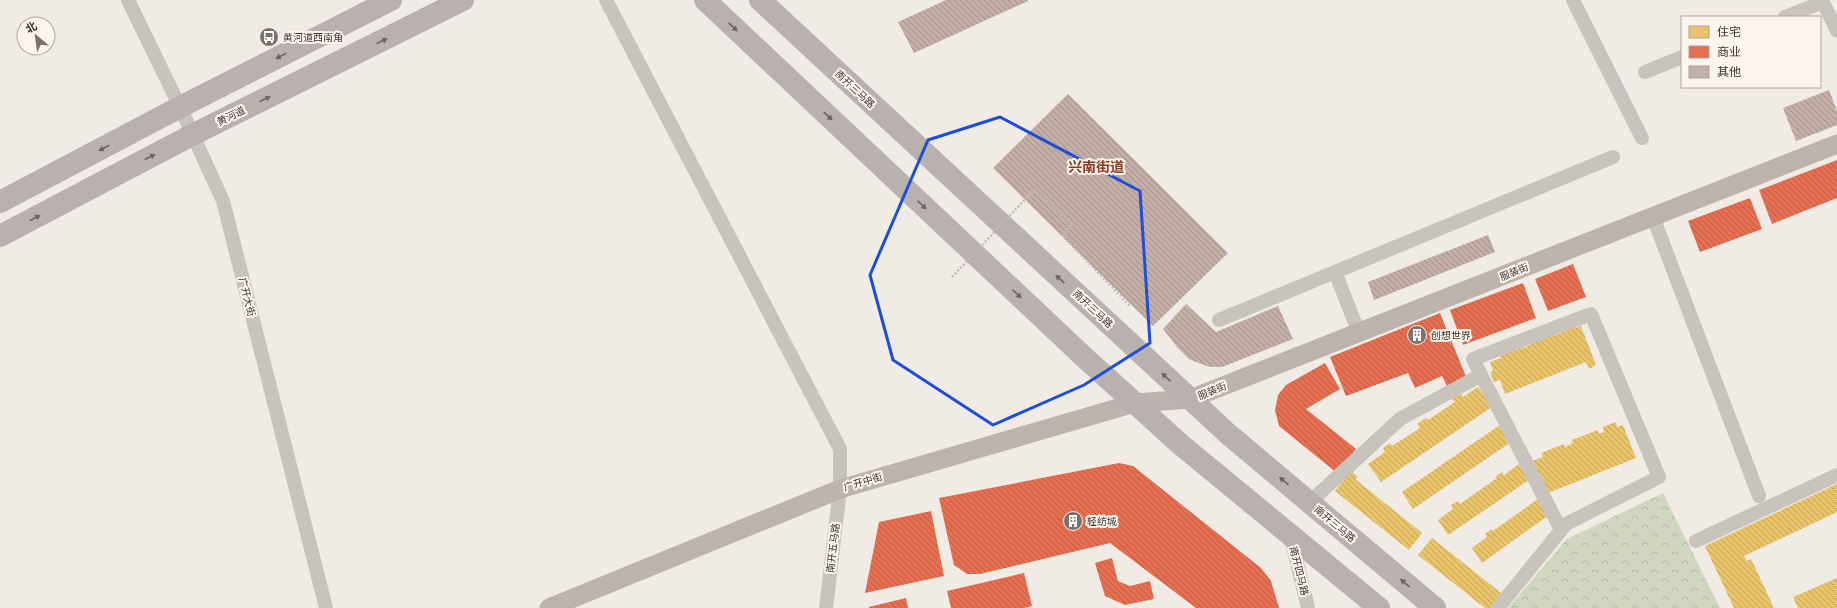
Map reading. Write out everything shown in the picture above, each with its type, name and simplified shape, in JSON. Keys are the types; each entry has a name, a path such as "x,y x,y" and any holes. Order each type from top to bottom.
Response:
{"main road":[{"path":"0,202 180,107 391,0"},
{"name":"黄河道","path":"0,236 192,135 463,0"},
{"path":"705,0 1135,404 1180,444 1379,608"},
{"name":"南开三马路","path":"760,0 1227,433 1435,608"}],"street":[{"name":"广开大街","path":"128,0 180,107 223,201 326,608"},
{"name":"南开五马路","path":"606,0 840,449 840,489 826,608"},
{"path":"1573,0 1642,138"},
{"path":"1787,16 1822,1 1837,31"},
{"path":"1645,72 1681,57"},
{"name":"服装街","path":"1190,399 1837,144"},
{"path":"1218,320 1613,157"},
{"path":"1652,217 1760,496"},
{"path":"1335,272 1359,333"},
{"path":"1498,608 1566,524 1659,477 1591,314 1473,359 1561,530"},
{"path":"1310,502 1400,419 1481,376"},
{"name":"广开中街","path":"549,608 840,489 1135,404 1190,399"},
{"path":"1696,541 1837,475"},
{"name":"南开四马路","path":"1290,534 1308,608"}],"path":[{"path":"952,277 1034,190 1072,224 1063,236 1131,307"}],"highlighted area":[{"path":"1000,117 1140,191 1150,343 1084,385 993,425 893,360 870,275 928,140"}],"green space":[{"path":"1663,493 1720,608 1508,608 1567,539"}],"building: 住宅":[{"path":"1573,323 1575,328 1581,326 1596,365 1589,369 1586,362 1505,394 1500,380 1494,382 1490,372 1493,371 1490,362 1501,358 1499,354 1522,345 1523,348 1531,345 1530,341 1556,331 1556,335 1562,333 1561,328"},
{"path":"1478,387 1492,407 1381,482 1368,464 1385,452 1383,448 1390,443 1392,446 1420,428 1417,424 1426,418 1428,420 1455,402 1452,399 1461,393 1463,397"},
{"path":"1616,422 1617,427 1623,425 1636,458 1548,493 1532,461 1543,457 1541,453 1564,444 1565,447 1573,443 1572,440 1598,430 1599,434 1604,432 1603,427"},
{"path":"1500,425 1511,442 1413,509 1402,492"},
{"path":"1519,464 1529,480 1448,535 1438,520 1453,509 1451,505 1458,501 1460,504 1497,478 1496,476 1502,472 1504,475"},
{"path":"1351,471 1358,477 1355,479 1422,533 1409,550 1335,491"},
{"path":"1837,484 1837,512 1744,556 1747,561 1751,559 1774,608 1734,608 1705,546"},
{"path":"1538,499 1549,515 1482,563 1472,548 1487,537 1485,534 1492,529 1493,531"},
{"path":"1432,538 1506,597 1497,608 1485,608 1418,555"},
{"path":"1837,578 1837,608 1798,608 1793,597"}],"building: 商业":[{"path":"1837,160 1837,198 1772,224 1759,190"},
{"path":"1750,198 1762,229 1700,252 1688,221"},
{"path":"1573,264 1586,297 1548,311 1535,279"},
{"path":"1523,283 1536,318 1463,345 1450,310"},
{"name":"创想世界","path":"1440,313 1467,379 1449,390 1442,376 1415,388 1408,373 1346,396 1330,357"},
{"path":"1325,363 1340,389 1306,409 1356,449 1337,473 1279,426 1275,410 1278,395 1286,385"},
{"name":"轻纺城","path":"1119,463 1133,466 1261,568 1271,581 1279,608 1196,608 1110,543 980,574 967,574 954,565 939,498"},
{"path":"931,511 944,576 865,593 879,522"},
{"path":"1112,558 1118,581 1130,586 1150,581 1154,599 1125,605 1105,596 1095,563"},
{"path":"1024,573 1032,606 1024,608 951,608 947,591"},
{"path":"906,598 908,608 869,608 869,607"}],"building: 其他":[{"path":"946,0 1028,1 914,53 898,22"},
{"path":"1829,90 1837,111 1837,125 1796,141 1783,108"},
{"path":"1068,94 1228,253 1153,326 993,168"},
{"path":"1488,235 1495,252 1374,300 1368,282"},
{"path":"1186,304 1216,332 1278,306 1293,339 1222,367 1210,367 1189,359 1177,347 1163,329"}],"place":[{"name":"黄河道西南角","path":"269,37"},
{"name":"创想世界","path":"1417,335"},
{"name":"轻纺城","path":"1073,521"}],"district":[{"name":"兴南街道","path":"1096,166"}]}
